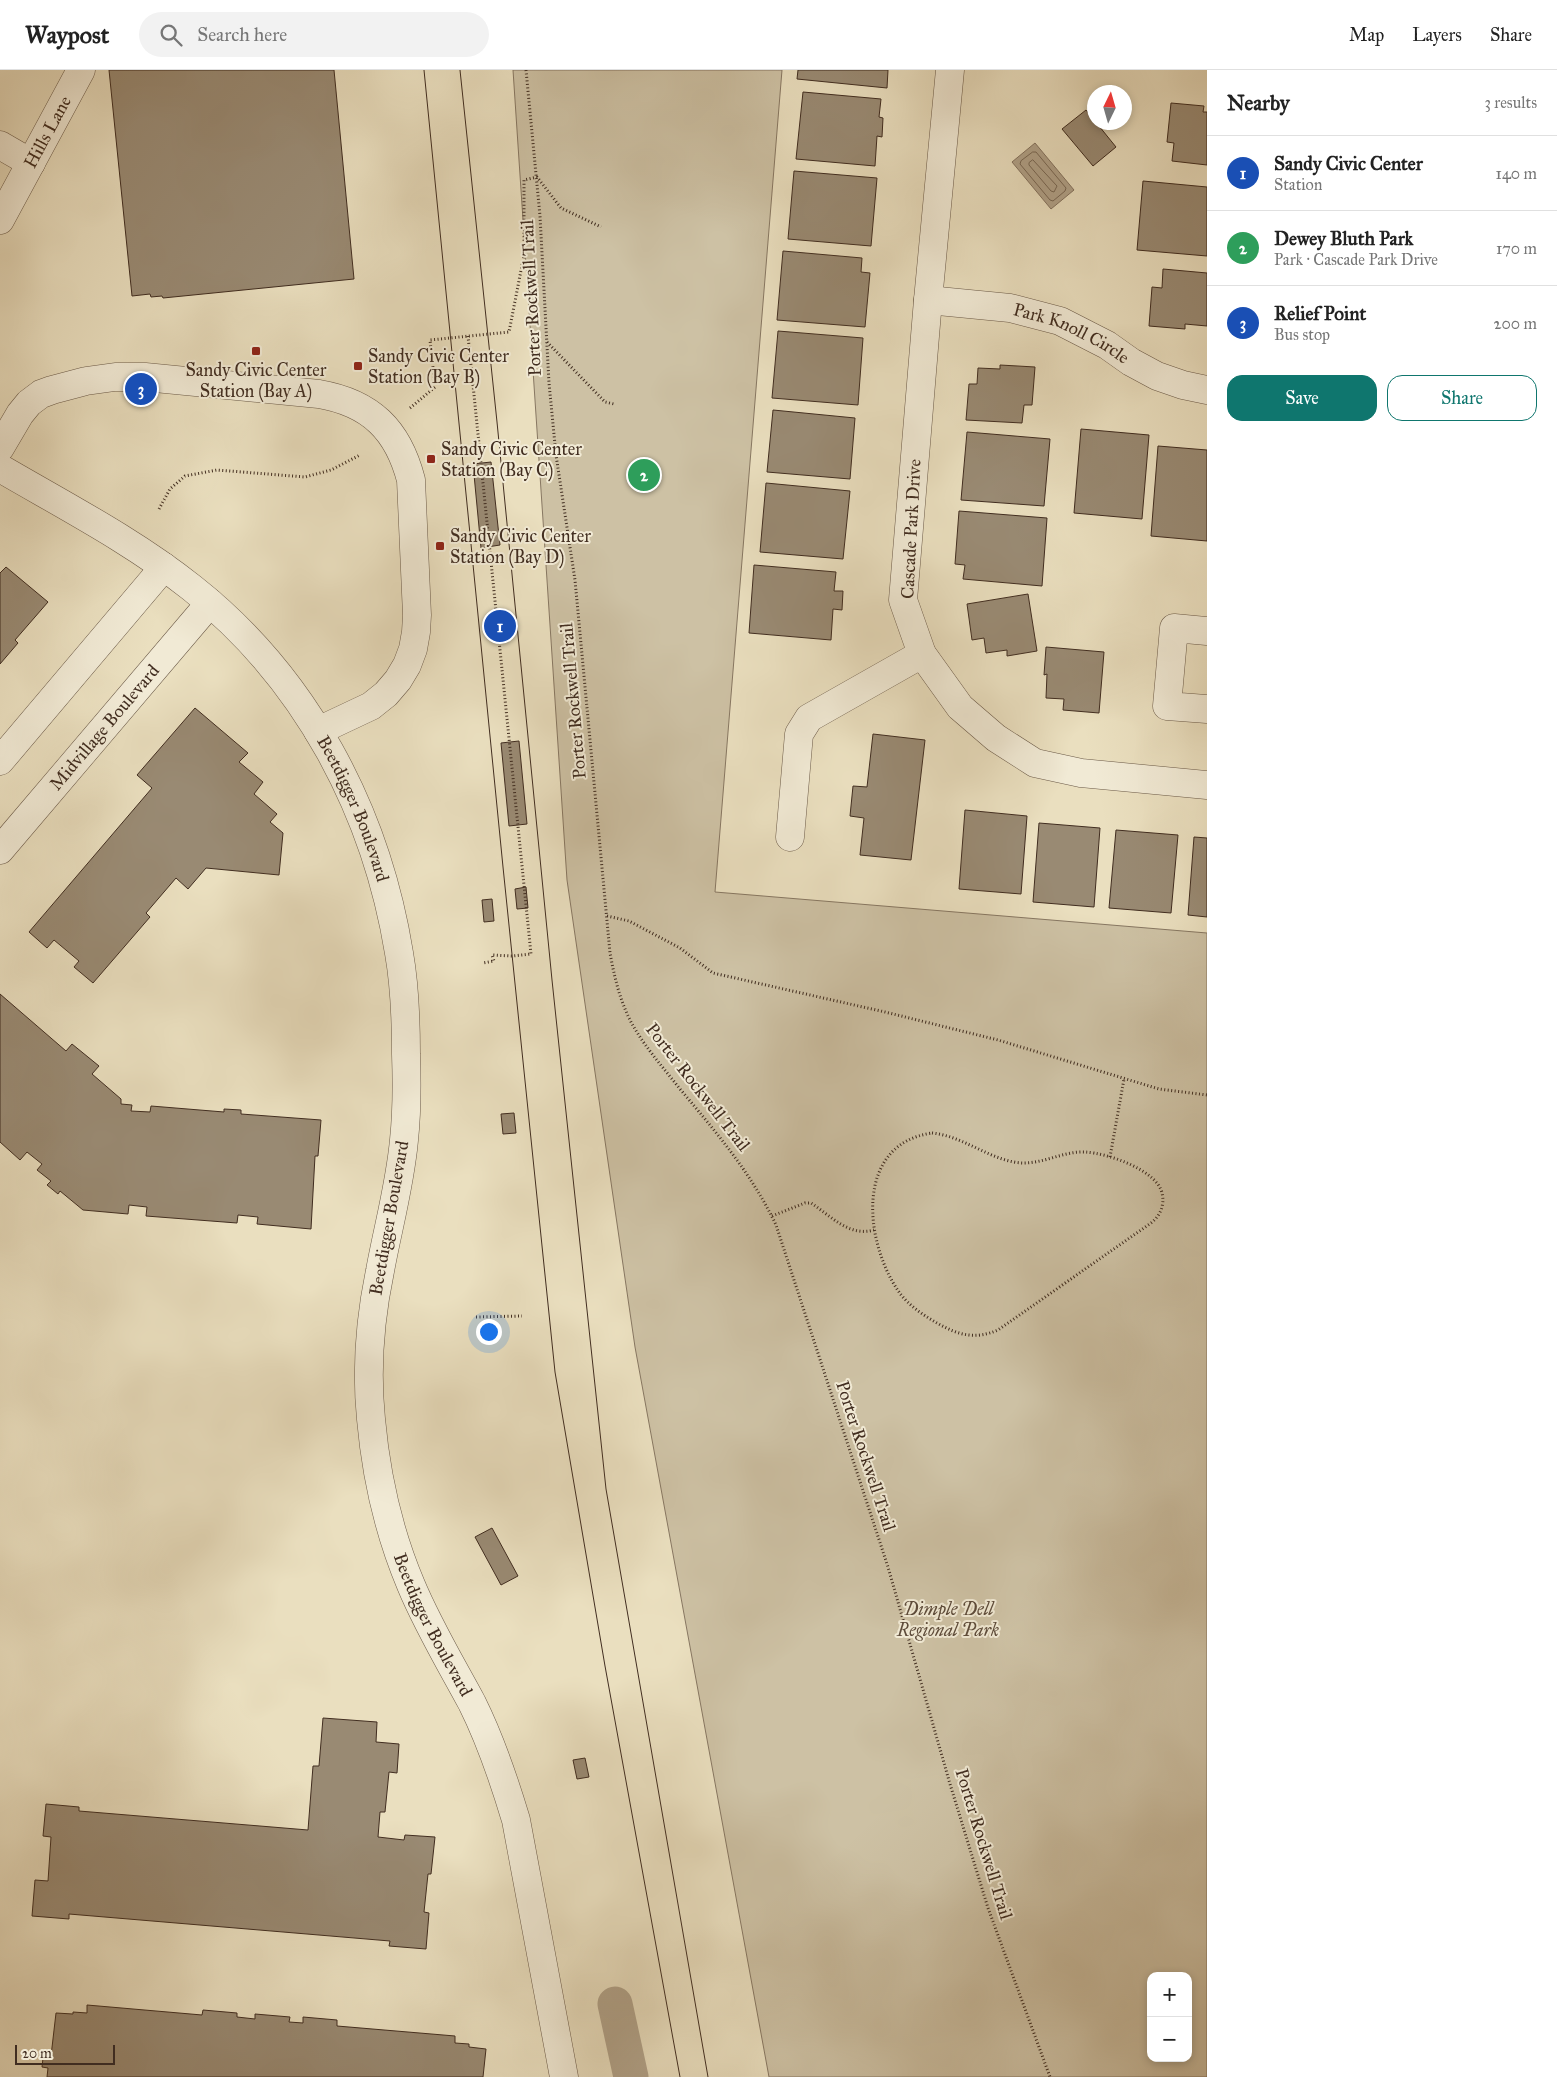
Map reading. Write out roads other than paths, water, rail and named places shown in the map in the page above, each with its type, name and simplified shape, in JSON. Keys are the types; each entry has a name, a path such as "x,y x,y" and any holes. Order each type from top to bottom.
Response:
{"street":[{"name":"Hills Lane","path":"0,220 81,70"},
{"name":"Cascade Park Drive","path":"950,70 928,300 903,600 922,654 960,707 996,738 1034,763 1081,773 1207,785"},
{"path":"0,145 31,163"},
{"name":"Park Knoll Circle","path":"928,300 1010,308 1060,321 1107,345 1130,362 1157,376 1183,385 1207,390"},
{"path":"0,448 20,414 41,394 86,381 115,377 145,377 339,397 373,415 388,428 399,444 411,480 416,632 407,665 398,680 386,694 371,706 318,730"},
{"name":"Beetdigger Boulevard","path":"0,468 131,544 164,567 193,588 264,655 297,696 318,730 354,799 378,861 391,909 400,957 405,1005 407,1096 399,1183 376,1290 369,1364 370,1414 375,1457 395,1542 410,1584 428,1624 473,1706 494,1752 516,1820 564,2077"},
{"path":"0,760 164,567"},
{"name":"Midvillage Boulevard","path":"0,850 210,603"},
{"path":"1207,630 1174,628 1166,706 1207,710"},
{"path":"790,837 799,734 803,726 809,718 922,654"}],"water":[{"path":"1035,143 1074,190 1051,209 1012,162"}],"waterway":[{"path":"615,2004 631,2077"}],"tram line":[{"path":"424,70 555,1372 605,1666 680,2077"},
{"path":"460,70 552,980 606,1489 708,2077"}],"place":[{"name":"Sandy Civic Center Station (Bay A)","path":"256,351"},
{"name":"Sandy Civic Center Station (Bay B)","path":"358,366"},
{"name":"Relief Point","path":"141,389"},
{"name":"Sandy Civic Center Station (Bay C)","path":"431,459"},
{"name":"Dewey Bluth Park","path":"644,475"},
{"name":"Sandy Civic Center Station (Bay D)","path":"440,546"},
{"name":"Sandy Civic Center","path":"500,626"}],"park label":[{"name":"Dimple Dell Regional Park","path":"948,1619"}]}
